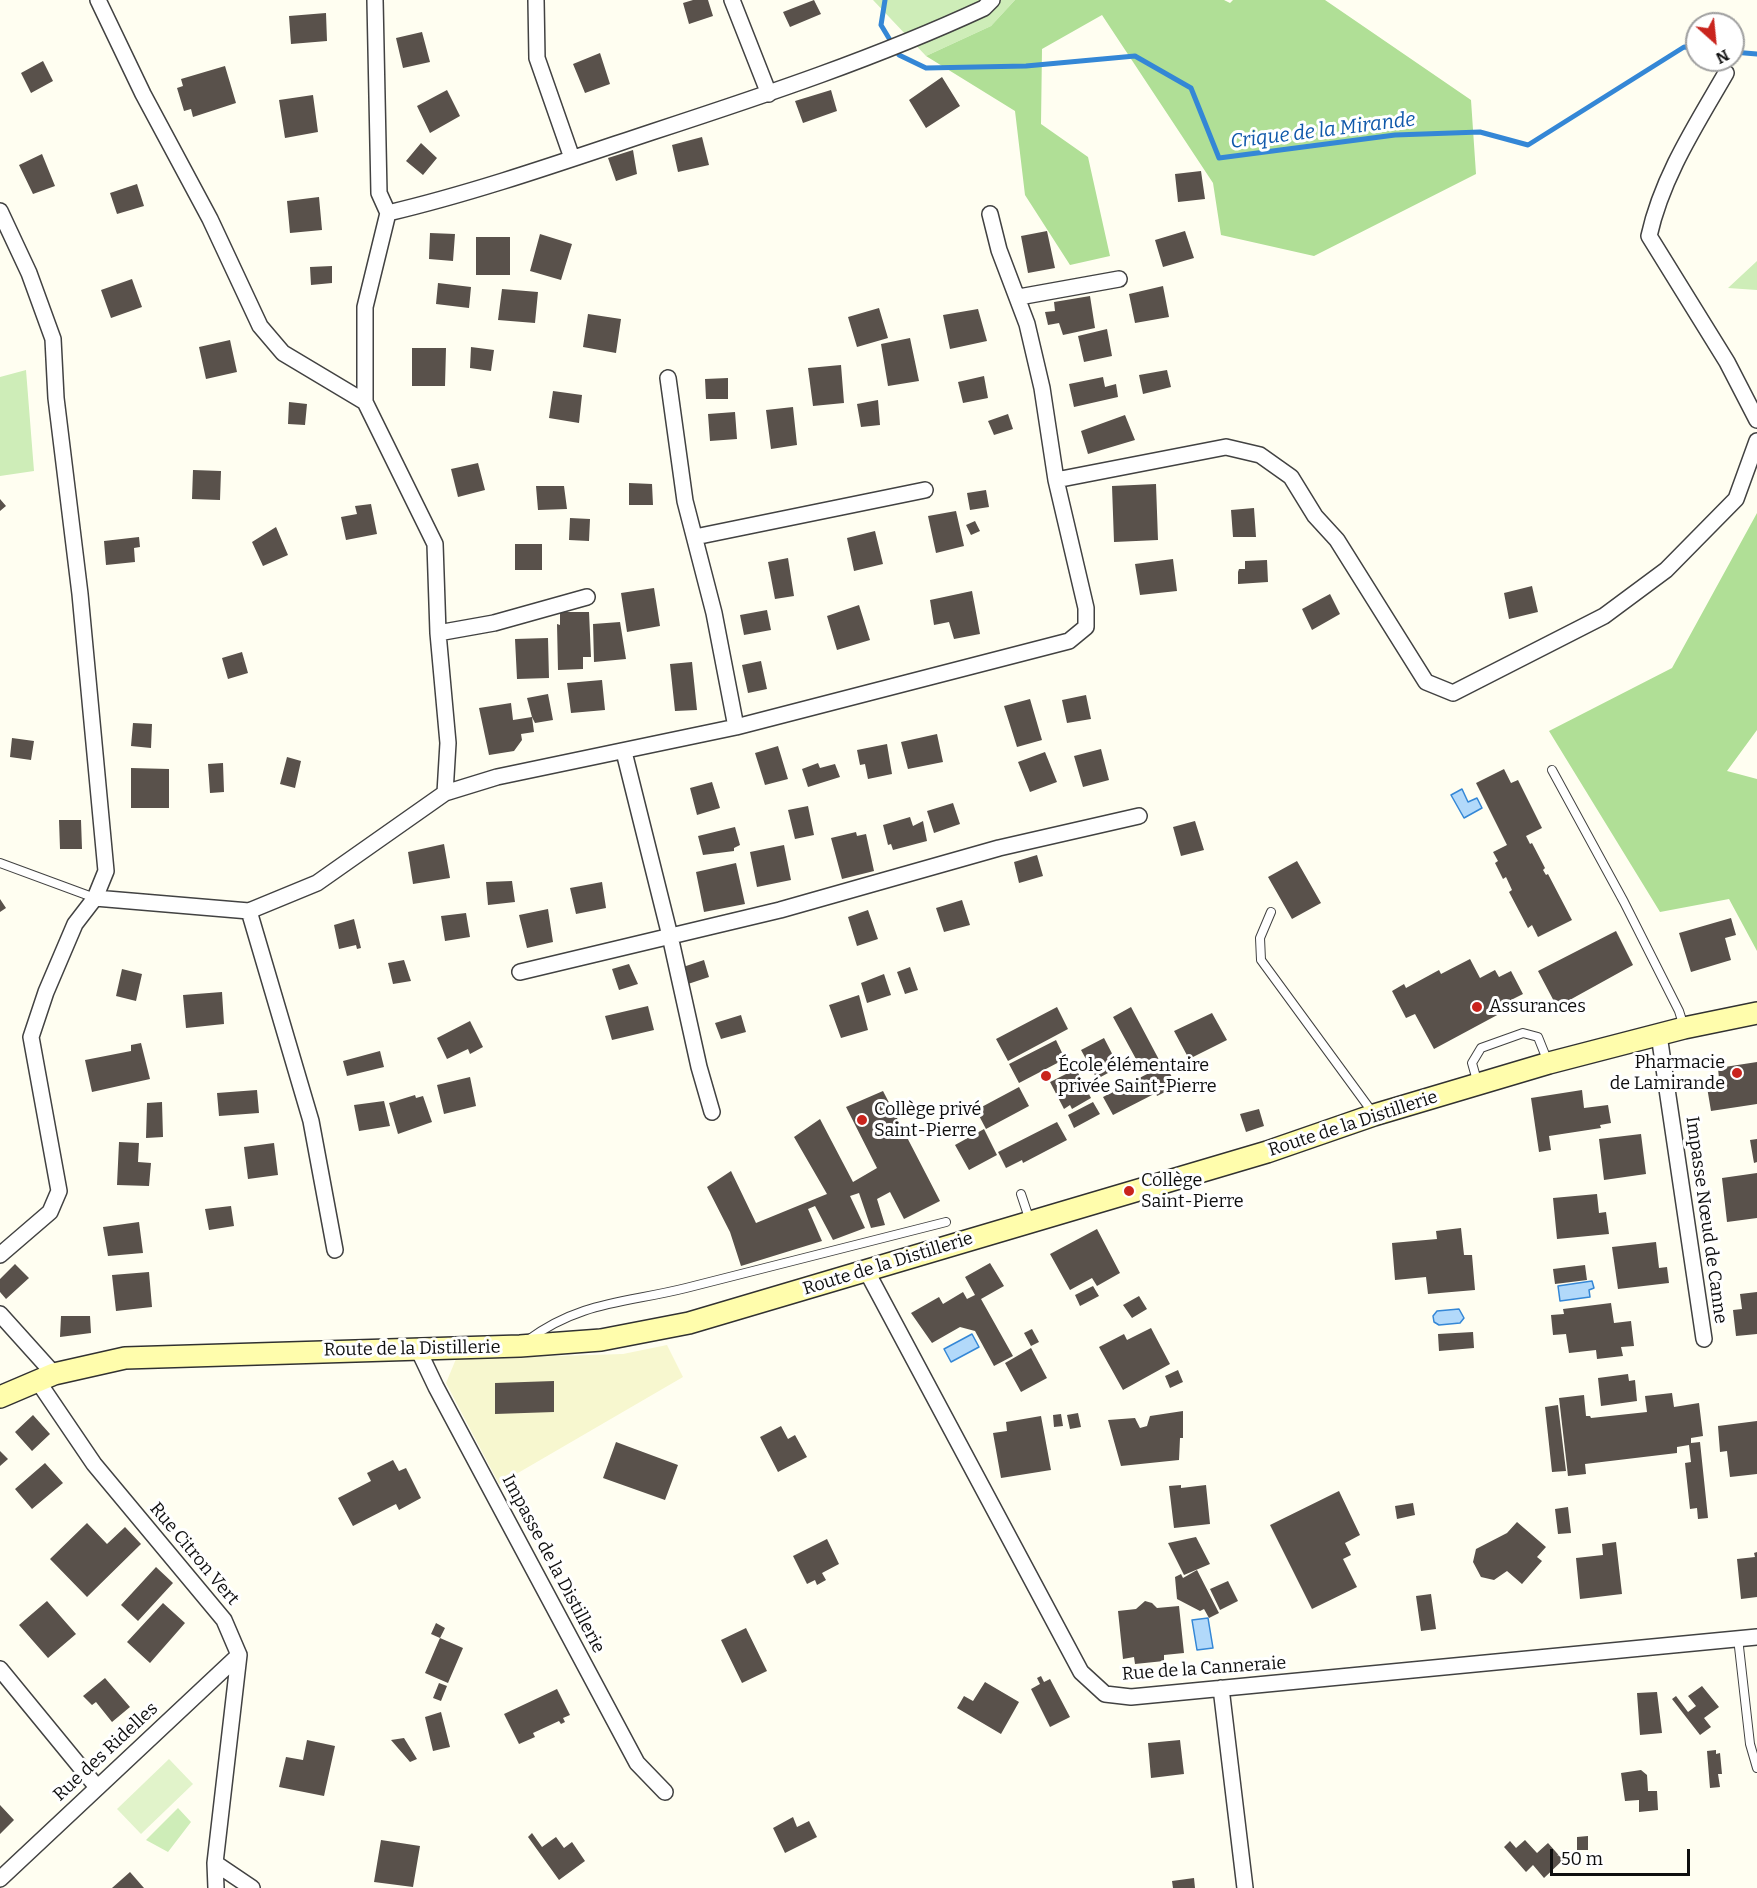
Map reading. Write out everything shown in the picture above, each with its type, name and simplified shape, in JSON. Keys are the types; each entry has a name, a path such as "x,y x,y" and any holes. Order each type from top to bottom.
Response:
{"street":[{"path":"98,0 143,94 210,219 260,326 283,354 365,402"},
{"path":"375,0 379,193 388,213 365,307 365,402 435,544 438,633 448,743 445,793"},
{"path":"536,0 537,58 572,158"},
{"path":"732,0 769,94"},
{"path":"388,213 572,158 769,94 909,42 984,8 992,0"},
{"path":"1726,73 1677,158 1654,214 1649,236 1727,362 1757,420"},
{"path":"0,211 29,273 53,339 57,398 80,594 106,871 95,898 75,924 46,992 31,1037 59,1191 50,1212 0,1254"},
{"path":"95,898 249,911 317,883 445,793 497,777 736,727 1069,641 1086,627 1086,608 1056,480 1042,388 1018,297 999,250 990,214"},
{"path":"1018,297 1119,279"},
{"path":"668,378 676,451 694,537 714,613 736,727"},
{"path":"1056,480 1226,447 1260,455 1291,477 1315,516 1336,540 1426,682 1453,693 1604,616 1666,570 1736,499 1757,441"},
{"path":"694,537 925,490"},
{"path":"438,633 494,623 587,597"},
{"path":"624,752 670,936 699,1067 712,1112"},
{"path":"520,972 780,910 999,848 1139,816"},
{"path":"249,911 311,1121 335,1250"},
{"name":"Route de la Distillerie","path":"0,1397 45,1377 125,1358 417,1347 520,1346 601,1340 689,1323 1267,1152 1374,1115 1549,1063 1684,1028 1757,1013"},
{"name":"Impasse Nœud de Canne","path":"1659,1035 1704,1340"},
{"name":"Rue de la Canneraie","path":"866,1270 1081,1672 1105,1694 1131,1697 1757,1636"},
{"name":"Rue Citron Vert","path":"0,1314 45,1377 93,1464 225,1620 239,1655 215,1863 216,1888"},
{"name":"Impasse de la Distillerie","path":"417,1347 436,1387 637,1763 664,1792"},
{"name":"Rue des Ridelles","path":"0,1879 96,1786 239,1655"},
{"path":"0,1669 96,1786"},
{"path":"1221,1688 1245,1888"},
{"path":"215,1863 252,1888"}],"lane":[{"path":"1552,770 1624,902 1678,1011 1684,1028"},
{"path":"0,863 95,898"},
{"path":"1271,912 1260,938 1261,960 1374,1115"},
{"path":"1478,1084 1472,1063 1481,1048 1523,1033 1538,1037 1549,1063"},
{"path":"1021,1194 1030,1221"},
{"path":"520,1346 554,1323 584,1309 667,1293 946,1222"},
{"path":"1738,1638 1750,1744 1757,1768"}],"green space":[{"path":"873,0 1015,0 991,26 926,56"},
{"path":"1015,0 1224,0 1230,3 1233,0 1325,0 1471,100 1476,174 1314,256 1221,235 1213,183 1102,15 1042,49 1041,124 1088,157 1110,256 1070,265 1025,195 1015,111 926,56 991,26"},
{"path":"1757,261 1757,290 1728,288"},
{"path":"26,370 34,471 0,476 0,377"},
{"path":"1757,513 1757,730 1727,771 1757,779 1757,951 1729,899 1660,912 1549,731 1672,668"},
{"path":"667,1345 683,1377 499,1484 446,1383 456,1359 623,1354"},
{"path":"169,1759 193,1784 141,1834 117,1809"},
{"path":"178,1808 191,1822 168,1852 146,1840"}],"water":[{"path":"1462,789 1468,802 1477,798 1482,808 1464,818 1451,795"},
{"path":"1592,1281 1594,1288 1589,1290 1590,1297 1560,1301 1558,1286"},
{"path":"1459,1309 1464,1318 1460,1323 1439,1325 1434,1322 1433,1316 1437,1311"},
{"path":"972,1334 979,1347 951,1362 944,1349"},
{"path":"1208,1618 1213,1648 1197,1650 1192,1620"}],"building":[{"path":"708,0 713,16 689,24 683,3"},
{"path":"814,0 821,14 790,27 783,12"},
{"path":"326,13 327,41 291,44 289,16"},
{"path":"422,32 430,62 403,68 396,38"},
{"path":"600,53 610,84 585,93 573,64"},
{"path":"43,61 53,81 31,93 21,73"},
{"path":"225,66 236,103 193,117 191,109 184,111 177,88 183,86 181,79"},
{"path":"942,77 960,106 926,128 909,100"},
{"path":"447,90 460,116 430,133 417,106"},
{"path":"831,90 837,111 803,123 795,101"},
{"path":"313,95 318,132 285,138 279,100"},
{"path":"702,137 709,165 678,172 672,145"},
{"path":"421,143 437,158 423,175 406,161"},
{"path":"633,150 637,174 616,181 608,158"},
{"path":"42,154 55,186 33,194 19,165"},
{"path":"1201,171 1205,199 1178,202 1175,174"},
{"path":"137,184 144,206 117,214 110,193"},
{"path":"319,197 322,230 290,233 287,201"},
{"path":"1047,231 1055,268 1028,273 1021,236"},
{"path":"1185,231 1194,258 1163,267 1155,240"},
{"path":"430,233 455,234 453,261 429,259"},
{"path":"540,234 572,244 561,280 530,271"},
{"path":"476,237 510,237 510,275 476,275"},
{"path":"332,266 332,283 311,285 310,267"},
{"path":"132,279 142,307 111,318 101,290"},
{"path":"438,283 471,287 469,308 436,304"},
{"path":"1163,286 1169,317 1135,323 1129,294"},
{"path":"502,289 538,292 535,323 498,320"},
{"path":"1090,296 1095,328 1063,335 1059,323 1048,325 1045,312 1055,311 1054,302"},
{"path":"879,308 888,338 857,347 848,317"},
{"path":"978,309 987,341 950,349 943,315"},
{"path":"588,314 621,319 616,353 583,347"},
{"path":"1107,329 1112,356 1084,362 1078,336"},
{"path":"910,338 919,381 888,386 881,344"},
{"path":"230,340 237,372 206,379 199,347"},
{"path":"471,347 494,350 491,371 470,368"},
{"path":"412,348 446,348 445,386 412,386"},
{"path":"841,365 844,403 813,406 808,368"},
{"path":"1167,370 1171,387 1143,394 1139,375"},
{"path":"984,376 988,398 963,403 958,382"},
{"path":"1103,377 1105,387 1116,384 1118,397 1074,407 1069,384"},
{"path":"728,378 728,399 706,399 705,379"},
{"path":"553,391 582,395 579,423 549,418"},
{"path":"878,400 880,425 861,427 857,404"},
{"path":"289,402 307,404 305,425 288,424"},
{"path":"793,407 797,445 771,449 766,410"},
{"path":"735,412 737,439 710,441 708,414"},
{"path":"1008,414 1013,429 994,435 988,421"},
{"path":"1125,415 1135,440 1088,454 1081,431"},
{"path":"478,463 485,490 458,497 451,469"},
{"path":"193,470 221,471 220,500 192,499"},
{"path":"629,483 652,484 653,505 629,505"},
{"path":"1156,484 1158,540 1114,542 1112,486"},
{"path":"536,486 564,486 567,509 538,510"},
{"path":"986,490 989,507 970,510 967,493"},
{"path":"0,499 6,506 0,511"},
{"path":"371,504 377,534 346,540 341,517 357,514 355,506"},
{"path":"1254,508 1256,537 1233,537 1231,510"},
{"path":"956,511 964,546 936,553 928,516"},
{"path":"570,518 590,519 589,541 569,540"},
{"path":"975,521 980,531 971,535 966,525"},
{"path":"276,527 288,555 263,566 252,542"},
{"path":"875,531 883,564 854,571 847,538"},
{"path":"139,537 140,547 134,548 135,562 106,565 104,541"},
{"path":"515,544 542,544 542,570 515,570"},
{"path":"788,558 794,596 775,599 768,562"},
{"path":"1173,559 1177,591 1140,595 1135,564"},
{"path":"1267,560 1268,582 1238,584 1238,572 1239,569 1245,569 1245,561"},
{"path":"1532,586 1538,612 1509,619 1504,593"},
{"path":"654,588 660,626 627,632 621,593"},
{"path":"972,591 980,634 954,639 949,622 934,625 930,600"},
{"path":"1330,594 1340,614 1312,630 1302,609"},
{"path":"859,605 870,640 837,650 827,616"},
{"path":"767,610 771,630 744,635 740,615"},
{"path":"560,612 589,612 591,657 583,657 583,669 558,670 557,624 560,625"},
{"path":"620,622 626,659 594,662 593,624"},
{"path":"548,638 549,678 517,679 515,639"},
{"path":"242,652 248,673 228,679 222,658"},
{"path":"761,661 767,689 748,693 742,665"},
{"path":"692,662 697,710 675,711 670,664"},
{"path":"602,680 605,710 571,713 567,683"},
{"path":"548,694 553,720 535,723 527,698"},
{"path":"1086,695 1091,719 1067,723 1062,700"},
{"path":"1030,699 1042,740 1017,747 1004,706"},
{"path":"511,703 513,720 532,717 534,732 521,734 522,740 514,751 489,755 479,708"},
{"path":"133,723 152,724 151,748 131,746"},
{"path":"937,734 943,762 908,769 901,742"},
{"path":"12,738 34,741 31,760 10,757"},
{"path":"887,744 892,774 868,779 865,764 860,765 857,750"},
{"path":"778,746 788,779 765,785 755,753"},
{"path":"1101,749 1109,780 1083,787 1074,756"},
{"path":"1045,752 1057,782 1030,792 1018,762"},
{"path":"287,757 301,761 295,788 280,784"},
{"path":"223,763 224,792 210,793 208,764"},
{"path":"818,763 820,768 835,764 840,777 808,787 802,769"},
{"path":"131,768 169,769 169,808 131,808"},
{"path":"1504,769 1511,783 1518,780 1542,828 1526,836 1530,844 1532,843 1545,868 1543,870 1546,875 1548,874 1572,920 1538,937 1532,925 1528,928 1509,892 1512,890 1506,877 1503,879 1495,863 1498,861 1493,852 1507,845 1476,783"},
{"path":"712,782 720,808 697,815 690,788"},
{"path":"953,803 960,824 934,833 927,811"},
{"path":"808,806 814,835 795,839 788,810"},
{"path":"910,817 913,826 923,821 927,841 893,850 891,844 888,845 883,825"},
{"path":"59,820 81,820 82,849 60,849"},
{"path":"1195,821 1204,850 1181,856 1173,827"},
{"path":"735,827 740,845 734,848 734,851 703,855 698,836"},
{"path":"856,832 857,836 866,834 874,871 842,879 831,838"},
{"path":"444,844 450,878 413,884 408,852"},
{"path":"784,845 791,880 757,887 750,852"},
{"path":"1037,855 1043,876 1019,883 1014,862"},
{"path":"1297,861 1321,903 1292,919 1268,877"},
{"path":"736,863 745,904 704,912 696,872"},
{"path":"512,881 515,902 488,905 486,882"},
{"path":"602,882 606,908 576,914 570,888"},
{"path":"0,899 6,908 0,912"},
{"path":"962,900 970,925 944,932 936,908"},
{"path":"548,909 553,942 527,948 519,915"},
{"path":"868,910 878,939 857,946 848,917"},
{"path":"466,913 470,937 445,941 441,916"},
{"path":"1731,918 1736,935 1725,938 1731,960 1691,972 1679,933"},
{"path":"354,919 361,948 357,949 356,945 339,949 334,925"},
{"path":"1616,931 1633,965 1557,1007 1538,971"},
{"path":"1470,959 1480,978 1495,970 1499,977 1511,971 1523,994 1511,1000 1514,1006 1434,1049 1415,1014 1406,1018 1392,991 1404,984 1406,988 1439,970 1441,974"},
{"path":"404,960 411,981 393,984 388,963"},
{"path":"704,960 709,977 685,985 680,968"},
{"path":"629,964 638,984 619,990 612,969"},
{"path":"910,967 918,990 905,994 897,972"},
{"path":"122,969 142,974 136,1001 116,996"},
{"path":"884,974 891,995 867,1003 861,983"},
{"path":"222,992 224,1024 186,1028 183,995"},
{"path":"859,995 868,1030 841,1038 829,1005"},
{"path":"648,1006 654,1030 612,1040 605,1016"},
{"path":"1057,1007 1068,1029 1008,1061 996,1039"},
{"path":"1131,1007 1165,1071 1168,1070 1177,1086 1157,1096 1156,1093 1113,1115 1103,1097 1149,1073 1146,1068 1142,1070 1113,1017"},
{"path":"1212,1013 1227,1040 1189,1059 1174,1031"},
{"path":"741,1015 746,1032 721,1039 715,1023"},
{"path":"470,1021 483,1047 470,1054 468,1049 447,1059 437,1038"},
{"path":"1104,1038 1119,1067 1097,1079 1081,1050"},
{"path":"1056,1040 1065,1059 1019,1083 1009,1064"},
{"path":"141,1043 150,1079 92,1092 85,1060 131,1051 131,1045"},
{"path":"380,1051 384,1067 347,1076 343,1061"},
{"path":"1757,1062 1757,1104 1711,1111 1706,1081 1719,1079 1718,1068"},
{"path":"1076,1069 1091,1098 1072,1109 1070,1105 1064,1109 1050,1082"},
{"path":"470,1077 476,1106 444,1114 437,1085"},
{"path":"1019,1087 1029,1106 986,1129 976,1110"},
{"path":"257,1090 259,1113 219,1116 217,1093"},
{"path":"1582,1090 1584,1108 1608,1105 1611,1123 1600,1125 1601,1128 1549,1136 1551,1150 1539,1152 1531,1098"},
{"path":"883,1091 940,1201 904,1219 890,1192 877,1199 885,1225 871,1228 859,1193 850,1196 865,1228 833,1240 815,1206 808,1209 822,1241 741,1266 730,1232 707,1187 731,1171 756,1223 827,1194 794,1137 820,1119 853,1182 877,1168 846,1107"},
{"path":"415,1095 416,1098 423,1096 432,1122 398,1134 389,1103"},
{"path":"384,1101 390,1126 359,1131 354,1105"},
{"path":"162,1102 163,1137 146,1138 147,1103"},
{"path":"1093,1102 1100,1114 1074,1128 1068,1115"},
{"path":"1259,1109 1264,1126 1246,1132 1240,1114"},
{"path":"1057,1122 1067,1140 1023,1163 1022,1160 1006,1168 998,1152"},
{"path":"984,1129 997,1155 969,1170 955,1145"},
{"path":"1641,1134 1646,1174 1604,1180 1599,1139"},
{"path":"1757,1139 1757,1162 1754,1163 1750,1140"},
{"path":"119,1142 139,1143 138,1162 151,1163 149,1186 117,1185"},
{"path":"274,1143 278,1175 248,1179 244,1147"},
{"path":"1757,1173 1757,1218 1727,1222 1722,1178"},
{"path":"1597,1194 1599,1213 1606,1212 1609,1234 1557,1239 1553,1198"},
{"path":"231,1206 234,1226 209,1230 205,1209"},
{"path":"139,1222 143,1253 108,1256 103,1227"},
{"path":"1461,1228 1464,1255 1472,1255 1475,1290 1428,1294 1426,1277 1395,1280 1392,1243 1437,1239 1436,1231"},
{"path":"1097,1229 1120,1273 1097,1286 1092,1278 1070,1290 1050,1254"},
{"path":"1656,1242 1659,1268 1667,1267 1669,1283 1618,1289 1612,1247"},
{"path":"990,1263 1004,1286 981,1299 1013,1356 994,1366 975,1331 960,1327 932,1343 911,1313 939,1297 943,1304 963,1292 967,1299 975,1295 965,1277"},
{"path":"15,1264 29,1278 6,1299 0,1292 0,1279"},
{"path":"1585,1265 1587,1280 1555,1284 1553,1269"},
{"path":"149,1272 152,1307 116,1311 112,1275"},
{"path":"1093,1286 1099,1296 1080,1306 1075,1295"},
{"path":"1757,1292 1757,1334 1736,1336 1733,1310 1742,1309 1740,1294"},
{"path":"1139,1296 1147,1309 1132,1318 1123,1305"},
{"path":"1611,1303 1614,1323 1631,1321 1634,1346 1621,1347 1623,1356 1597,1359 1596,1350 1569,1353 1566,1334 1553,1335 1551,1315 1564,1314 1563,1309"},
{"path":"61,1316 90,1316 91,1333 60,1337"},
{"path":"1151,1328 1170,1364 1123,1390 1099,1347 1124,1334 1127,1340"},
{"path":"1032,1329 1039,1342 1031,1346 1024,1333"},
{"path":"1473,1332 1474,1348 1439,1351 1438,1334"},
{"path":"1031,1348 1047,1378 1021,1392 1005,1363"},
{"path":"1178,1370 1183,1382 1170,1388 1165,1376"},
{"path":"1628,1374 1629,1381 1635,1380 1637,1401 1601,1406 1598,1378"},
{"path":"554,1381 554,1412 495,1414 495,1383"},
{"path":"1672,1393 1674,1407 1699,1403 1703,1436 1691,1438 1691,1443 1700,1442 1708,1518 1698,1519 1697,1508 1690,1509 1685,1463 1691,1462 1689,1445 1677,1447 1677,1453 1585,1464 1586,1474 1568,1476 1559,1398 1584,1395 1586,1416 1591,1418 1647,1412 1645,1396"},
{"path":"1558,1405 1566,1471 1552,1472 1545,1407"},
{"path":"1183,1411 1183,1438 1180,1438 1179,1460 1121,1466 1108,1420 1135,1418 1140,1428 1147,1426 1150,1416"},
{"path":"1078,1413 1081,1427 1070,1429 1067,1415"},
{"path":"1061,1414 1063,1426 1054,1427 1053,1415"},
{"path":"33,1415 50,1434 32,1451 15,1432"},
{"path":"1041,1416 1051,1470 1001,1478 993,1433 1007,1431 1006,1422"},
{"path":"1757,1421 1757,1474 1730,1477 1727,1451 1720,1452 1718,1426"},
{"path":"781,1426 788,1439 795,1435 807,1457 778,1472 760,1437"},
{"path":"616,1442 678,1465 665,1500 603,1478"},
{"path":"0,1451 8,1459 0,1466"},
{"path":"393,1460 399,1471 406,1468 421,1498 399,1510 396,1504 353,1526 338,1498 371,1481 367,1473"},
{"path":"45,1463 63,1483 32,1509 15,1489"},
{"path":"1181,1485 1181,1488 1206,1485 1210,1524 1174,1528 1169,1486"},
{"path":"1339,1491 1360,1535 1345,1543 1351,1555 1343,1559 1357,1587 1312,1609 1270,1525"},
{"path":"1413,1503 1415,1515 1397,1519 1395,1506"},
{"path":"1568,1507 1571,1533 1558,1534 1555,1509"},
{"path":"1517,1522 1546,1547 1537,1557 1542,1561 1522,1584 1507,1571 1494,1580 1481,1577 1473,1562 1476,1549 1507,1533"},
{"path":"87,1523 107,1544 125,1527 141,1544 87,1597 50,1559"},
{"path":"1196,1537 1210,1564 1184,1575 1168,1543"},
{"path":"827,1539 839,1564 822,1573 826,1580 817,1585 815,1580 807,1584 793,1556"},
{"path":"1616,1542 1622,1594 1580,1599 1576,1558 1603,1555 1602,1544"},
{"path":"1757,1552 1757,1597 1741,1599 1737,1559 1755,1557 1754,1553"},
{"path":"156,1567 173,1583 138,1621 121,1605"},
{"path":"1197,1570 1219,1613 1209,1618 1204,1609 1200,1611 1177,1599 1175,1577 1181,1574 1183,1578"},
{"path":"1228,1581 1238,1601 1220,1610 1210,1589"},
{"path":"1431,1594 1436,1629 1421,1631 1416,1596"},
{"path":"47,1601 76,1634 48,1658 19,1625"},
{"path":"1145,1601 1157,1608 1179,1606 1184,1653 1164,1655 1164,1661 1135,1664 1134,1657 1123,1659 1118,1611 1136,1609"},
{"path":"163,1603 185,1623 150,1663 127,1642"},
{"path":"436,1623 445,1628 440,1638 431,1634"},
{"path":"746,1628 767,1671 742,1683 721,1640"},
{"path":"440,1638 463,1648 448,1683 425,1673"},
{"path":"1041,1676 1044,1682 1050,1679 1070,1717 1050,1727 1031,1689 1040,1684 1037,1678"},
{"path":"105,1678 130,1707 112,1722 96,1702 92,1705 83,1696"},
{"path":"985,1682 1019,1702 1001,1734 957,1708 964,1696 973,1701"},
{"path":"439,1683 447,1686 441,1701 433,1698"},
{"path":"1702,1686 1719,1707 1704,1718 1711,1727 1700,1735 1672,1699 1676,1696 1688,1712 1696,1706 1688,1696"},
{"path":"557,1689 570,1715 563,1718 565,1722 561,1724 559,1721 533,1733 535,1737 519,1744 504,1714"},
{"path":"1657,1692 1662,1733 1640,1735 1637,1693"},
{"path":"441,1712 450,1747 433,1751 425,1717"},
{"path":"404,1738 417,1759 410,1762 391,1740"},
{"path":"307,1740 335,1746 324,1796 279,1787 286,1757 303,1760"},
{"path":"1180,1740 1184,1774 1151,1778 1148,1743"},
{"path":"1716,1750 1716,1754 1720,1753 1722,1774 1718,1774 1720,1787 1710,1788 1707,1751"},
{"path":"1641,1770 1647,1775 1648,1791 1657,1791 1658,1810 1639,1812 1639,1800 1625,1801 1621,1773"},
{"path":"0,1805 14,1820 0,1834"},
{"path":"793,1817 797,1827 809,1821 817,1837 785,1853 773,1828"},
{"path":"532,1833 542,1847 556,1837 564,1848 572,1842 585,1861 559,1880 528,1837"},
{"path":"1588,1836 1588,1850 1577,1850 1577,1837"},
{"path":"381,1840 420,1846 413,1887 374,1882"},
{"path":"1525,1840 1537,1853 1548,1843 1563,1860 1544,1878 1533,1865 1526,1872 1504,1847 1510,1841 1516,1848"},
{"path":"130,1872 144,1888 112,1888"},
{"path":"1194,1878 1195,1888 1173,1888 1172,1881"}],"waterway":[{"name":"Crique de la Mirande","path":"885,0 881,25 899,55 926,68 1026,66 1135,56 1191,88 1219,158 1395,135 1480,132 1528,145 1685,47"},
{"name":"Crique de la Mirande","path":"1745,53 1757,54"}],"place":[{"name":"Assurances","path":"1477,1007"},
{"name":"Pharmacie de Lamirande","path":"1737,1073"},
{"name":"École élémentaire privée Saint-Pierre","path":"1046,1076"},
{"name":"Collège privé Saint-Pierre","path":"862,1120"},
{"name":"Collège Saint-Pierre","path":"1129,1191"}]}
